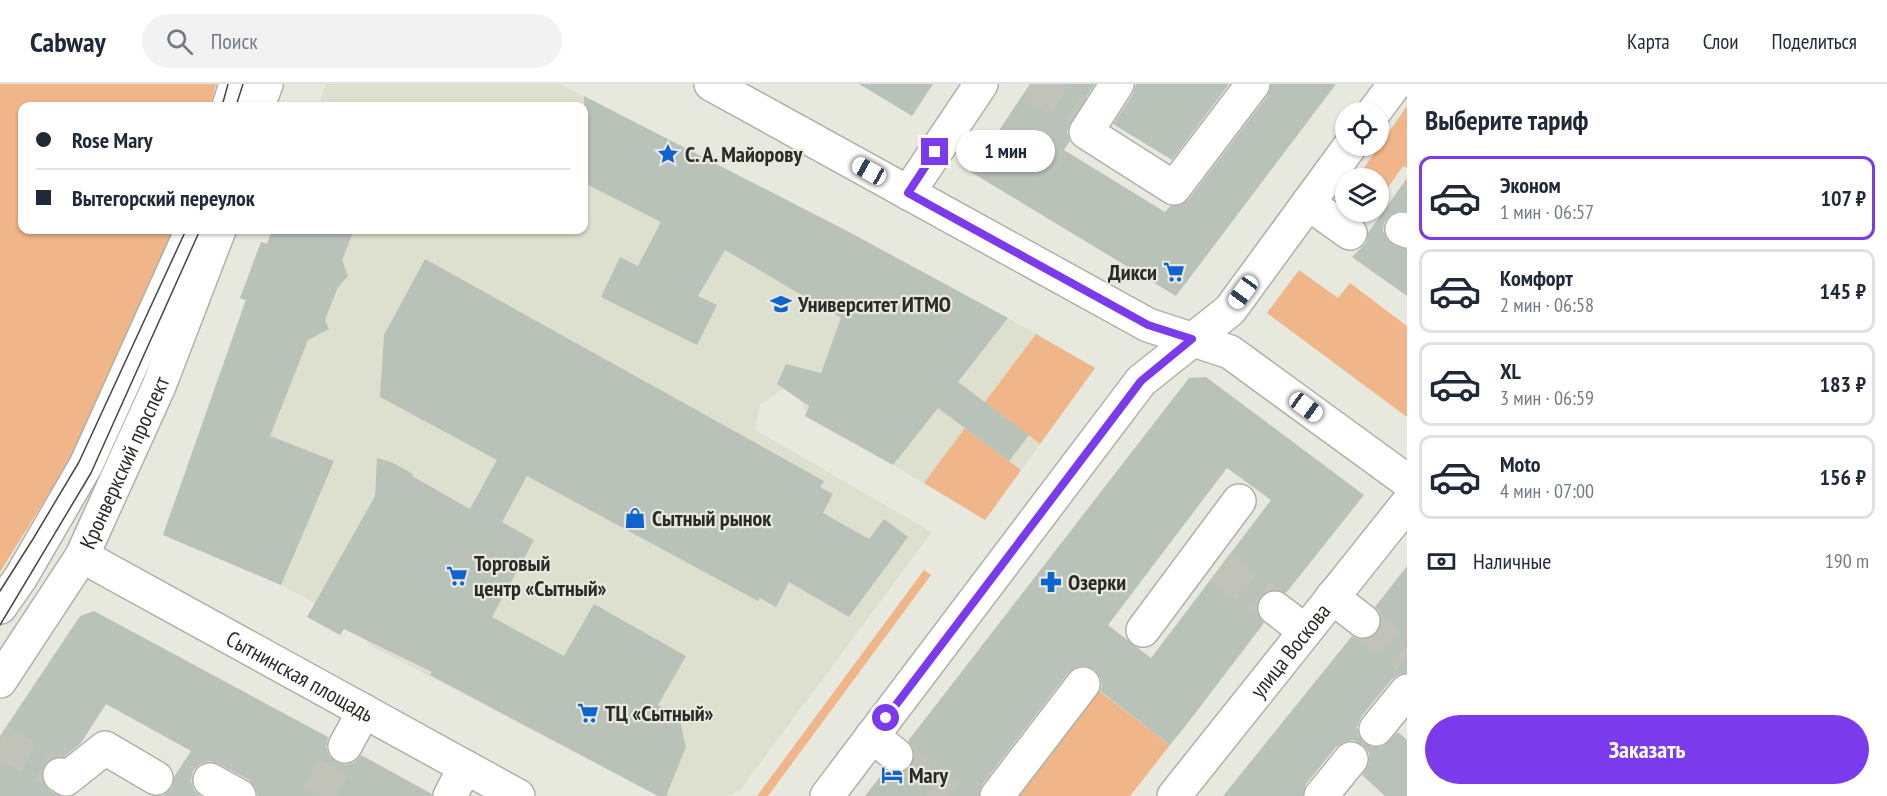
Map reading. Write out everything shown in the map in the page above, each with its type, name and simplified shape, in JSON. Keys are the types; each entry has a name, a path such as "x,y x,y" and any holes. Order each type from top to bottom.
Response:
{"street":[{"path":"230,102 236,84"},
{"path":"259,102 266,84"},
{"path":"711,84 1148,325 1230,352 1407,481"},
{"path":"908,193 981,84"},
{"path":"1117,84 1089,119 1086,132 1174,188 1253,84"},
{"path":"1382,102 1395,84"},
{"path":"842,791 884,746 1141,381 1230,310 1343,156"},
{"path":"1308,203 1350,233"},
{"path":"0,607 21,577 86,465 190,234"},
{"name":"Кронверкский проспект","path":"0,681 82,556 159,386 217,234"},
{"path":"1143,630 1210,560 1239,501"},
{"name":"улица Воскова","path":"1174,796 1407,504"},
{"name":"Сытнинская площадь","path":"82,556 518,796"},
{"path":"1332,597 1363,621"},
{"path":"1275,608 1305,631"},
{"path":"997,796 1083,684"},
{"path":"1376,729 1406,694"},
{"path":"345,746 364,711"},
{"path":"60,775 66,779 105,748 156,778"},
{"path":"1321,796 1351,759"},
{"path":"450,796 465,767"},
{"path":"210,780 240,796"}],"shaded area":[{"path":"0,84 216,84 211,102 18,102 18,234 171,234 71,458 0,572"},
{"path":"326,84 560,84 847,231 1095,368 985,520 805,416 807,412 799,399 784,388 760,405 755,430 932,532 740,790 727,796 658,796 366,643 371,633 281,585 163,534 245,301 240,298 261,242 267,244 271,234 588,234 588,102 319,102"},
{"path":"1407,106 1407,168 1403,166 1389,186 1389,168 1364,168 1372,156 1389,156 1389,132"},
{"path":"1299,270 1338,298 1350,283 1407,326 1407,417 1267,313"},
{"path":"1036,334 1095,368 1040,444 985,402"},
{"path":"965,428 1021,470 985,520 924,483"},
{"path":"924,570 931,575 768,796 757,796"},
{"path":"1094,687 1170,745 1130,796 1009,796"}],"building":[{"path":"859,84 933,84 912,116"},
{"path":"1030,84 1095,84 1070,122 1067,132 1070,141 1064,150 1165,212 1170,206 1181,205 1189,199 1268,95 1271,84 1336,84 1176,296 971,172"},
{"path":"1136,84 1229,84 1172,160 1113,124 1133,94"},
{"path":"584,96 847,231 1008,318 958,382 1029,435 1009,461 938,408 893,465 805,416 809,406 777,384 786,364 821,373 841,318 725,250 698,296 717,305 697,345 601,297 620,257 638,266 661,222 588,185 588,102 584,102"},
{"path":"1407,178 1407,211 1399,211 1389,216 1389,203"},
{"path":"1376,222 1385,222 1383,231 1388,241 1395,246 1407,249 1407,296 1352,257 1366,243 1368,233"},
{"path":"271,234 352,234 342,260 348,276 338,287 325,320 329,329 308,340 270,436 334,461 281,585 163,535 246,300 240,298 261,242 267,244"},
{"name":"Сытный рынок","path":"425,259 824,481 820,487 833,494 823,513 869,539 884,519 908,537 849,617 789,582 776,607 760,598 758,601 527,476 502,522 534,540 492,617 564,656 594,604 686,656 658,705 679,717 686,747 666,796 658,796 430,675 432,672 344,629 340,635 307,617 375,496 377,458 393,463 470,509 497,460 380,397 384,335"},
{"path":"1206,377 1364,495 1286,593 1278,590 1268,591 1260,597 1257,605 1258,615 1264,623 1170,745 1100,691 1102,686 1100,677 1095,670 1086,666 1076,667 1068,673 982,785 979,796 865,796 885,770 894,774 902,773 910,767 915,757 914,749 908,741 1189,378","holes":["1227,468 1271,500 1151,658 1108,625"]},
{"path":"1407,566 1407,673 1392,679 1361,717 1357,727 1364,743 1372,747 1383,746 1398,732 1407,740 1407,796 1385,796 1362,775 1369,763 1369,753 1363,745 1353,740 1336,747 1306,784 1303,796 1223,796 1352,636 1361,640 1370,639 1377,633 1382,623 1381,614 1375,607"},
{"path":"94,611 328,737 326,747 329,755 336,762 346,765 355,762 361,755 432,794 431,796 258,796 249,780 210,761 200,764 193,771 191,781 194,790 200,796 162,796 172,788 174,777 191,751 106,704 81,743 64,757 52,758 44,765 41,774 44,784 50,791 60,796 0,796 0,736 80,616"}],"tunnel":[{"path":"1031,84 1086,117"},
{"path":"1220,567 1275,608"},
{"path":"1363,621 1407,657"},
{"path":"0,741 60,775"},
{"path":"317,796 345,746"},
{"path":"896,755 949,796"}],"tram line":[{"path":"223,102 228,84"},
{"path":"237,102 243,84"},
{"path":"0,591 79,462 184,234"},
{"path":"0,625 91,473 198,234"}],"place":[{"name":"С. А. Майорову","path":"668,154"},
{"name":"Дикси","path":"1174,272"},
{"name":"Университет ИТМО","path":"781,304"},
{"name":"Сытный рынок","path":"635,518"},
{"name":"Торговый центр «Сытный»","path":"457,576"},
{"name":"Озерки","path":"1051,582"},
{"name":"ТЦ «Сытный»","path":"588,713"},
{"name":"Mary","path":"892,775"}],"route":[{"path":"886,718 1141,381 1192,339 1148,325 908,193 935,152"}]}
